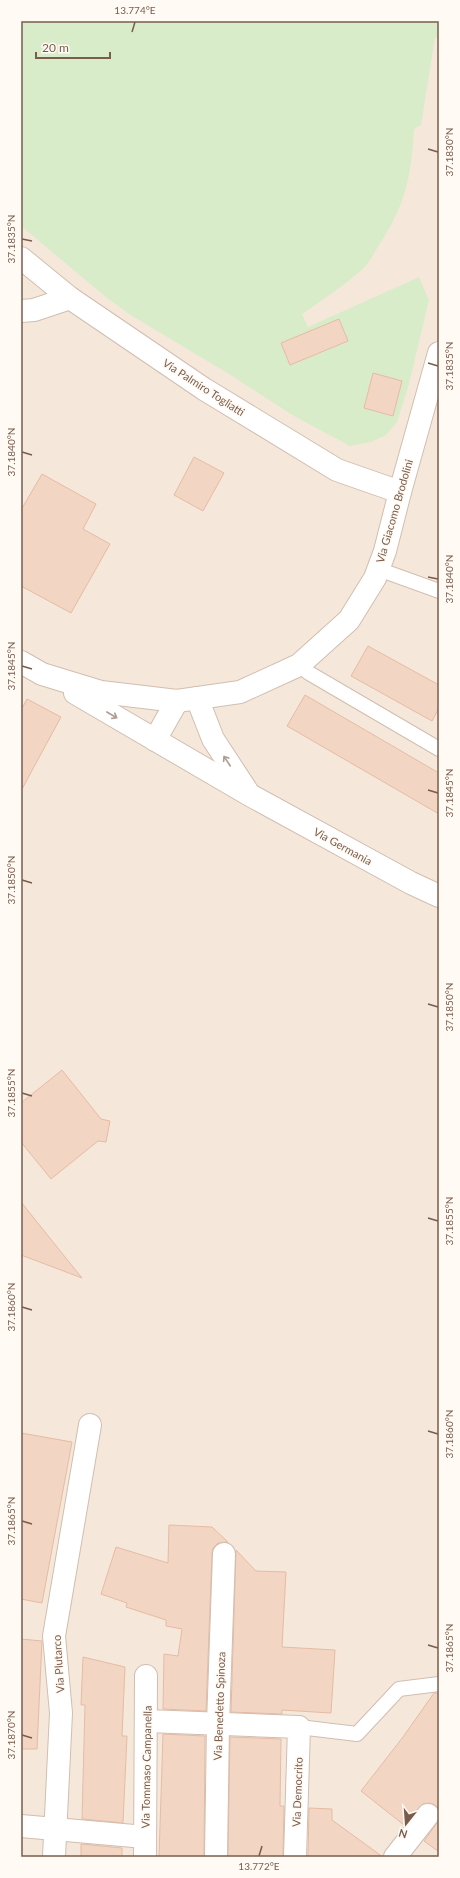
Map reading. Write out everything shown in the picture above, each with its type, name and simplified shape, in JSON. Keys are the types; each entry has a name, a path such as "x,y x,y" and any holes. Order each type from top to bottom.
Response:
{"street":[{"name":"Via Palmiro Togliatti","path":"21,258 70,298 204,388 337,470 400,492"},
{"path":"21,311 34,310 70,298"},
{"name":"Via Giacomo Brodolini","path":"21,662 42,674 101,692 187,700 240,692 299,665 349,620 375,578 385,550 439,353"},
{"name":"Via Germania","path":"42,674 248,794 411,883 439,896"},
{"path":"155,740 187,700 248,794"},
{"name":"Via Plutarco","path":"54,1857 61,1713 54,1636 90,1425"},
{"name":"Via Benedetto Spinoza","path":"216,1857 218,1724 224,1554"},
{"name":"Via Tommaso Campanella","path":"145,1847 146,1676"},
{"path":"146,1720 299,1727"},
{"name":"Via Democrito","path":"295,1857 299,1727"},
{"path":"395,1857 428,1815"},
{"path":"21,1826 56,1829 145,1847"}],"lane":[{"path":"378,569 439,591"},
{"path":"299,665 309,673 439,749"},
{"path":"299,1727 358,1734 399,1689 439,1684"}],"shaded area":[{"path":"21,21 439,21 439,1857 21,1857"}],"green space":[{"path":"21,21 439,21 439,38 435,38 421,125 414,129 411,162 406,190 395,216 374,254 364,268 342,286 302,314 308,327 419,277 429,300 409,384 397,422 386,435 371,442 350,446 294,416 229,374 129,314 107,298 21,226"}],"building":[{"path":"339,319 348,341 290,365 281,343"},
{"path":"373,373 402,381 393,416 364,408"},
{"path":"194,457 224,473 203,511 174,495"},
{"path":"42,474 96,504 83,529 110,544 71,613 21,586 21,510"},
{"path":"368,646 439,685 439,708 432,721 351,676"},
{"path":"305,695 439,773 439,814 287,726"},
{"path":"27,699 61,717 21,791 21,710"},
{"path":"62,1070 101,1119 110,1121 106,1142 98,1141 51,1179 21,1142 21,1103"},
{"path":"21,1202 53,1242 82,1278 21,1255"},
{"path":"21,1433 72,1442 42,1603 21,1599"},
{"path":"169,1525 212,1527 228,1542 218,1543 213,1548 212,1554 206,1711 163,1709 164,1654 178,1656 182,1629 166,1626 166,1620 126,1607 127,1603 101,1594 116,1547 168,1563"},
{"path":"236,1550 256,1571 286,1572 282,1647 335,1650 331,1713 282,1710 282,1714 231,1712"},
{"path":"21,1639 42,1641 37,1749 21,1749"},
{"path":"83,1657 125,1667 122,1736 127,1736 123,1823 82,1819 85,1705 81,1705"},
{"path":"434,1693 439,1693 439,1809 430,1803 423,1804 404,1825 361,1791 403,1737"},
{"path":"163,1734 205,1736 204,1857 159,1857"},
{"path":"230,1737 281,1739 280,1806 284,1806 283,1857 228,1857"},
{"path":"309,1808 332,1809 332,1820 383,1857 308,1857"},
{"path":"439,1820 439,1852 424,1841"},
{"path":"81,1844 122,1848 122,1857 81,1857"}]}
